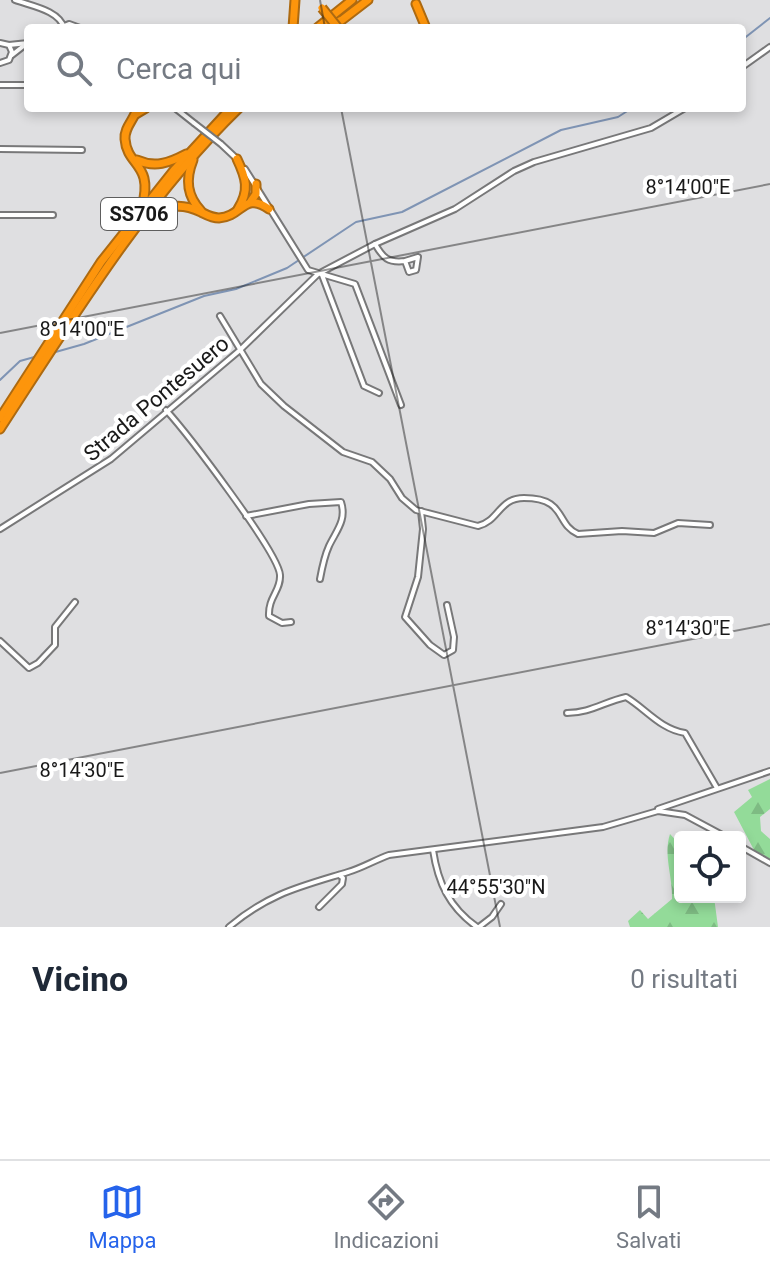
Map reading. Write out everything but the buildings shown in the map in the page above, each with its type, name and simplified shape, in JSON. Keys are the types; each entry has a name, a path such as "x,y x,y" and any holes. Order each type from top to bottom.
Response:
{"highway":[{"path":"293,24 295,0"},
{"path":"315,0 335,24"},
{"path":"322,24 352,0"},
{"path":"330,24 361,0"},
{"path":"334,24 368,0"},
{"path":"414,1 425,24"},
{"path":"136,112 125,135 128,148 145,178 143,216 174,205 183,205 218,218 229,216 256,194 256,184 247,188"},
{"name":"SS706","path":"0,429 101,262 143,216 227,112"},
{"name":"SS706","path":"193,154 235,112"},
{"path":"135,159 158,165 193,154"},
{"path":"193,154 189,192 202,213"},
{"path":"237,159 247,188 237,211"},
{"path":"251,201 260,202 269,209"},
{"name":"SS706","path":"0,418 143,216"}],"street":[{"path":"15,0 56,16 62,24"},
{"path":"3,43 24,43"},
{"path":"3,43 12,55"},
{"path":"0,71 3,62 24,45"},
{"path":"746,64 769,49"},
{"path":"0,85 24,85"},
{"path":"180,112 237,159 256,184 308,270 355,284 401,405"},
{"name":"Strada Pontesuero","path":"0,529 96,470 240,350 320,274 375,244 455,209 514,171 534,162 661,124 679,112"},
{"path":"0,149 82,150"},
{"path":"0,215 53,215"},
{"path":"375,244 383,258 393,263 405,261"},
{"path":"320,274 364,386 379,393"},
{"path":"220,316 261,384 343,452 372,462 390,479 402,498 421,511 478,526 487,524 500,507 520,498 551,503 571,531 578,534 622,531 654,533 678,523 710,525"},
{"path":"166,410 272,555 280,573 279,586 268,604 269,616 282,623 291,622"},
{"path":"246,516 309,504 341,502 342,523 327,552 320,579"},
{"path":"421,511 423,529 418,577 405,617 430,645 444,655 453,650 454,637 447,605"},
{"path":"0,641 29,668 55,645 55,627 75,602"},
{"path":"567,713 584,713 626,697 652,719 673,731 685,733 717,788"},
{"path":"229,927 271,897 389,855 594,829 770,771"},
{"path":"649,812 685,815 715,831"},
{"path":"746,849 770,863"},
{"path":"433,850 437,877 461,916 478,927 492,917 501,904"},
{"path":"319,907 342,884 343,878 339,875"}],"green space":[{"path":"770,779 770,809 760,817 761,831 770,839 770,859 754,850 734,812 752,797 748,790"},
{"path":"670,834 674,838 674,903 715,903 718,927 630,927 628,921 640,910 648,919 672,899"}],"waterway":[{"path":"746,37 770,18"},
{"path":"52,353 84,344 204,296 236,289 287,268 356,222 402,212 561,130 618,117 626,112"},
{"path":"0,380 20,361 38,356"}]}
